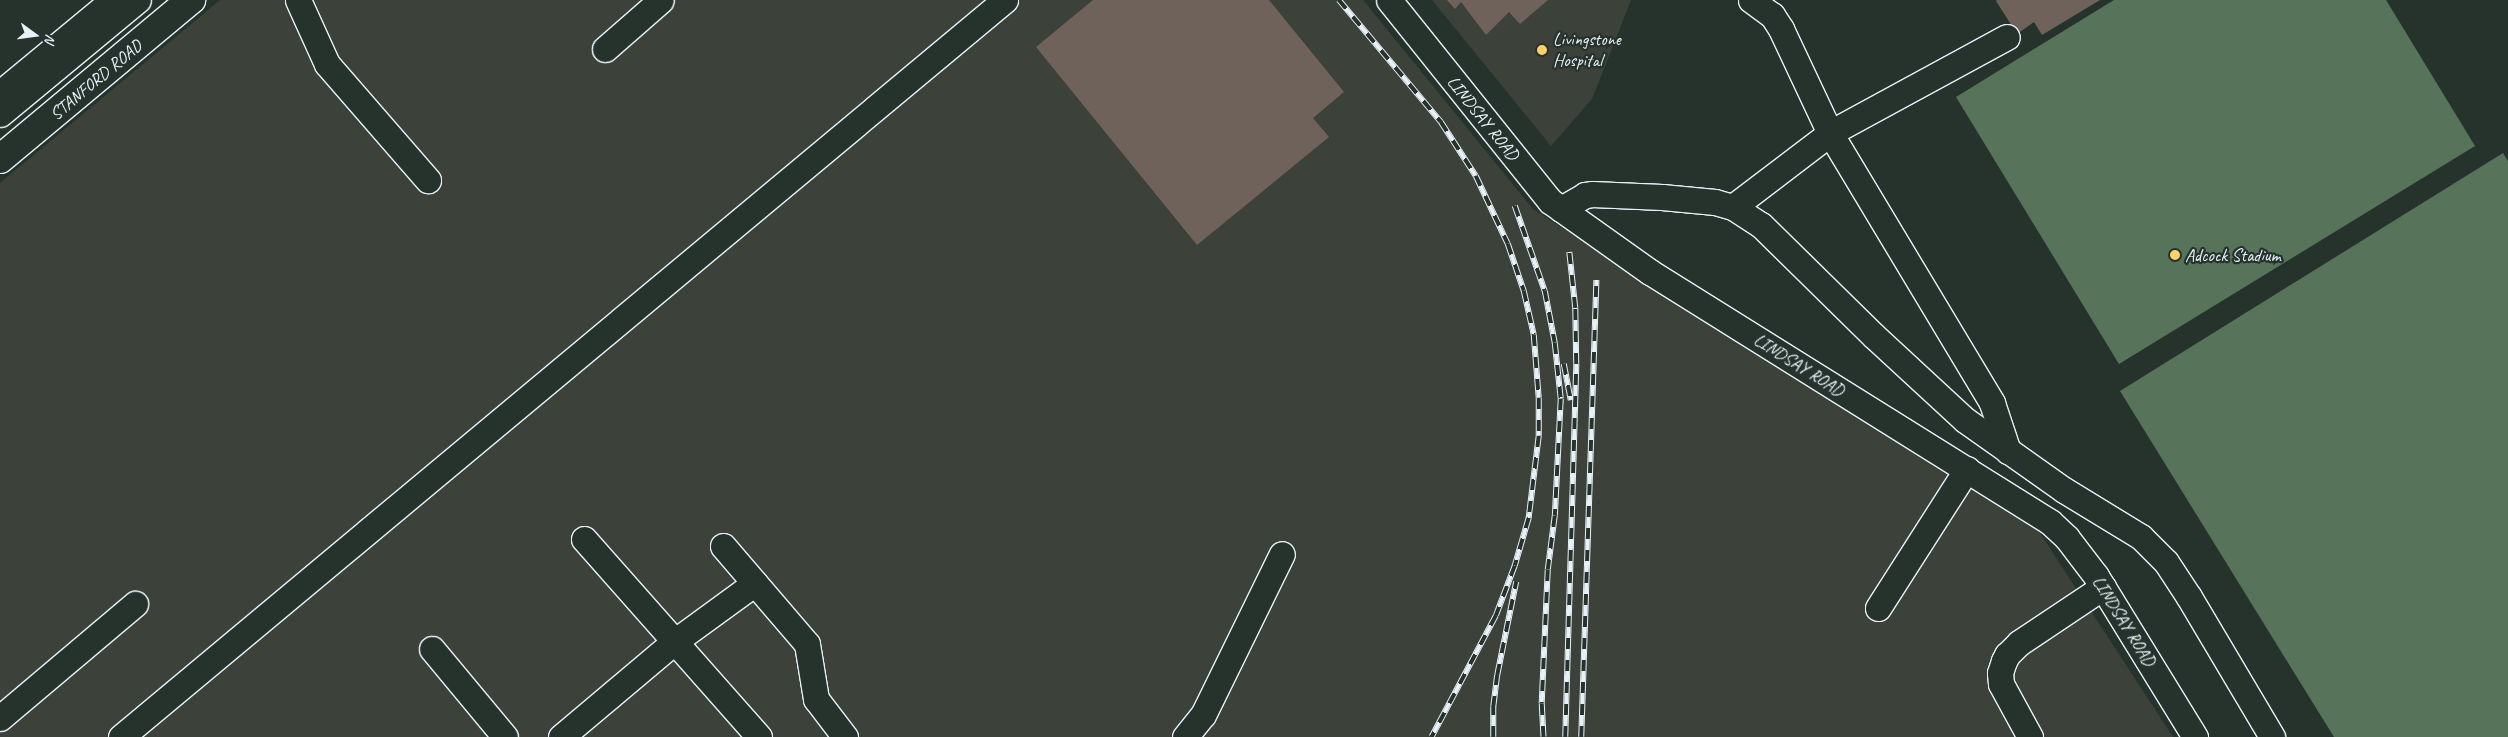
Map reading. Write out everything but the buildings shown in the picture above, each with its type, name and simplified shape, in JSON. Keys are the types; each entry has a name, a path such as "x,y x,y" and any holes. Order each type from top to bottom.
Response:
{"main road":[{"path":"0,96 116,0"},
{"name":"STANFORD ROAD","path":"0,159 191,0"}],"street":[{"path":"0,114 138,0"},
{"path":"0,141 170,0"},
{"path":"298,0 327,64 428,180"},
{"path":"605,49 661,0"},
{"path":"121,737 1005,0"},
{"name":"LINDSAY ROAD","path":"1389,0 1550,201 1650,272 2050,522 2067,538 2103,587 2195,737"},
{"path":"1751,0 1772,15 1781,29 1830,133 1992,403 2008,451"},
{"path":"1733,207 1830,133 2007,37"},
{"path":"1561,209 1585,195 1602,194 1715,202 1733,207 1761,225 1874,336 1965,420 2064,490 2142,537 2166,562 2189,597 2272,737"},
{"path":"1878,608 1967,469"},
{"path":"584,539 759,737"},
{"path":"723,546 807,644 811,657 812,688 816,699 845,737"},
{"path":"1185,737 1203,715 1282,554"},
{"path":"561,737 674,642 755,584"},
{"path":"2030,737 2000,684 2000,673 2007,654 2019,643 2103,587"},
{"path":"0,718 135,604"},
{"path":"432,649 505,737"}],"shaded area":[{"path":"220,0 1363,0 1533,209 2038,530 2173,737 0,737 0,183"},
{"name":"Livingstone Hospital","path":"1432,0 1631,0 1592,99 1551,146"}],"green space":[{"name":"Adcock Stadium","path":"2114,0 2386,0 2475,146 2119,364 1956,97"},
{"path":"2503,153 2508,161 2508,737 2334,737 2120,391"}],"railway":[{"path":"1339,0 1441,122 1476,176 1508,244 1524,291 1534,335 1539,398 1539,436 1529,518 1515,566 1496,616 1432,737"},
{"path":"1515,206 1545,291 1555,343 1561,399 1555,516 1548,570 1542,704 1544,737"},
{"path":"1565,737 1576,364 1575,308 1569,252"},
{"path":"1581,737 1596,280"},
{"path":"1564,364 1571,400"},
{"path":"1493,737 1493,707 1497,675 1516,582"}],"place":[{"name":"Livingstone Hospital","path":"1542,50"},
{"name":"Adcock Stadium","path":"2175,255"}]}
